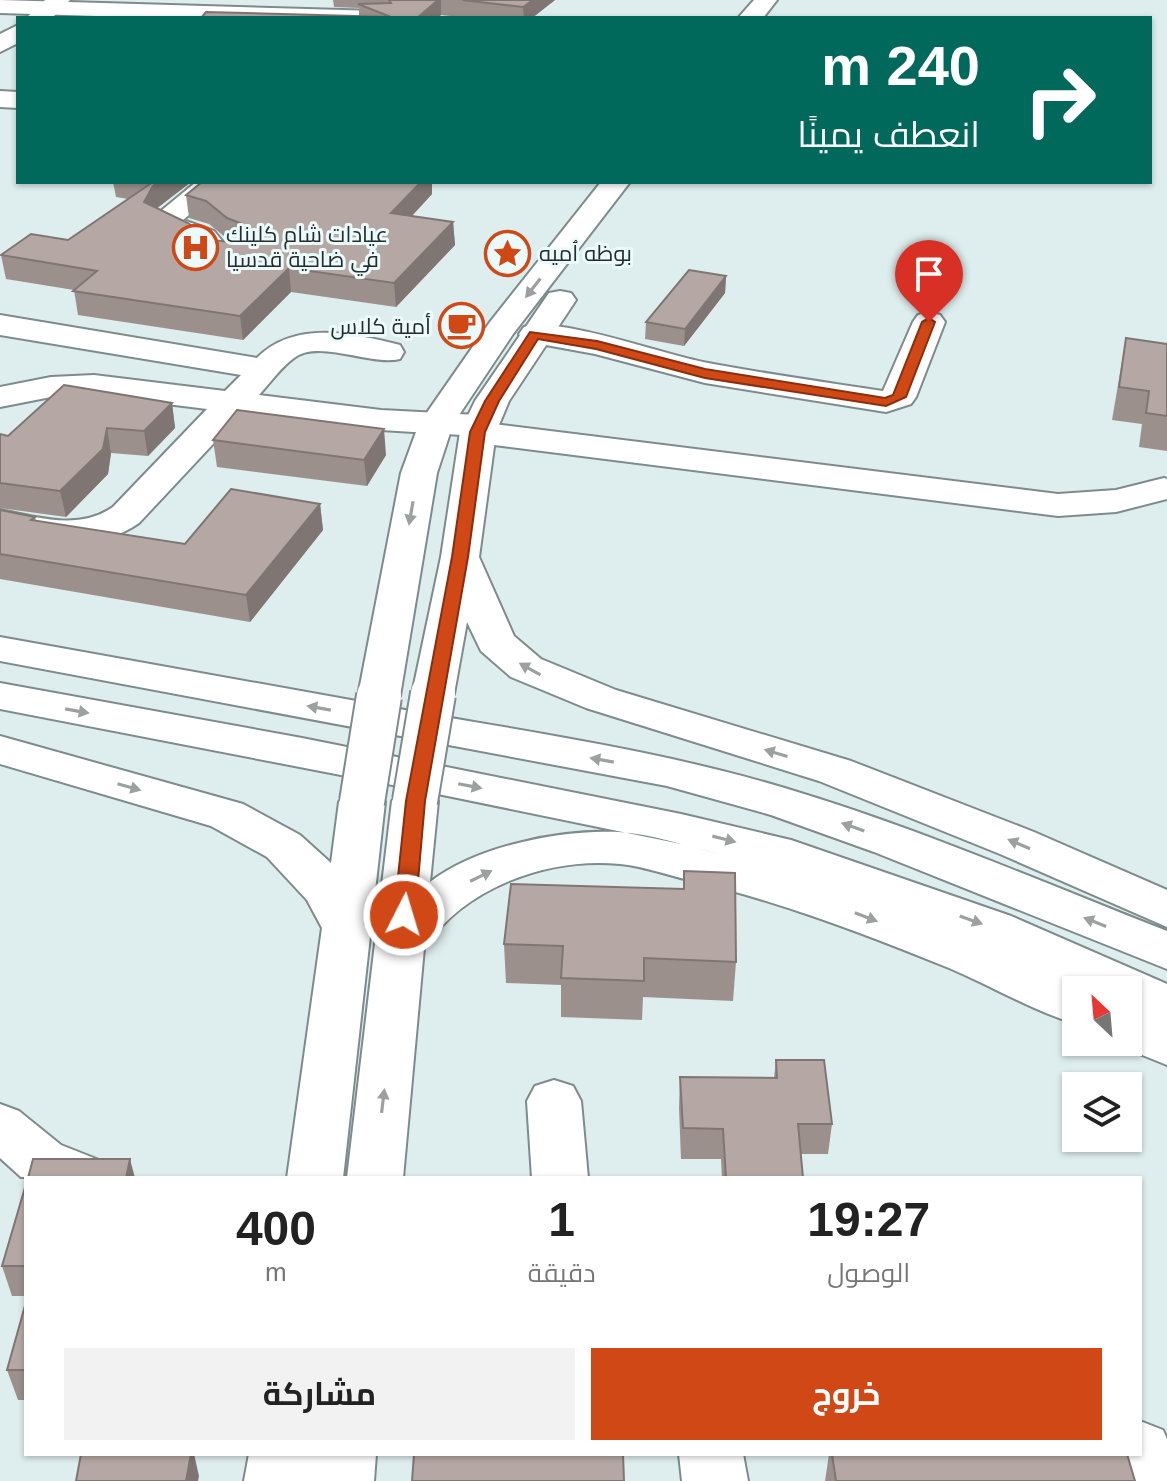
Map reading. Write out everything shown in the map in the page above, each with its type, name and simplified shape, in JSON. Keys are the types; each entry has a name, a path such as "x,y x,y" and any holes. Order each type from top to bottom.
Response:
{"main road":[{"path":"752,16 766,0"},
{"path":"775,16 787,0"},
{"path":"0,6 121,16"},
{"path":"0,14 48,10 270,16"},
{"path":"211,184 168,217 165,223 198,233 217,250 232,255"},
{"path":"375,1176 415,801 460,557 478,436 492,401 626,190"},
{"path":"315,1176 362,802 416,486 431,435 501,329 626,190"},
{"path":"535,334 597,345 705,373 886,402 899,397 929,322"},
{"path":"0,325 265,369"},
{"path":"0,521 74,533 110,526 126,515 283,350 297,344 315,343 388,352"},
{"path":"0,397 51,387 94,385 228,408 431,435 478,436 1058,505 1116,501 1164,489"},
{"path":"0,411 53,399 88,397 228,408"},
{"path":"460,557 496,642 526,668 601,699 835,771 1017,843 1167,910"},
{"path":"0,649 668,772 787,804 891,841 1167,951"},
{"path":"0,696 424,777 681,829 791,856 994,928 1167,1006"},
{"path":"0,750 227,815 260,830 290,849 314,871 333,898 346,927"},
{"path":"402,943 422,914 452,890 488,872 527,857 573,849 621,848 770,882 968,956 1062,999"},
{"path":"1142,1034 1167,1045"},
{"path":"554,1101 560,1176"},
{"path":"0,1126 41,1161 79,1176"},
{"path":"277,1481 281,1456"},
{"path":"341,1481 344,1456"},
{"path":"711,1456 715,1481"},
{"path":"1142,1456 1149,1481"}],"building":[{"path":"389,0 438,0 419,16 388,16 358,4 391,3"},
{"path":"462,0 533,0 523,7"},
{"path":"206,12 354,16 203,16"},
{"path":"150,184 156,184 144,202 188,223 213,240 229,242 243,239 247,230 243,224 227,218 206,201 186,195 200,184 419,184 391,213 453,222 394,283 289,268 240,316 73,291 97,271 1,255 31,234 68,240"},
{"path":"689,270 726,276 685,329 646,322"},
{"path":"1126,338 1167,344 1167,416 1146,413 1149,391 1119,387"},
{"path":"64,385 172,403 144,431 107,428 103,449 60,491 0,483 0,434 8,436"},
{"path":"237,410 384,429 364,460 213,440"},
{"path":"231,489 320,504 246,595 0,554 0,510 35,517 31,520 185,544"},
{"path":"684,871 735,873 736,962 644,958 644,981 561,978 563,946 504,944 511,884 684,889"},
{"path":"776,1060 824,1060 832,1124 798,1124 803,1176 726,1176 723,1129 683,1128 680,1077 777,1078"},
{"path":"33,1159 130,1159 126,1176 29,1176"},
{"path":"24,1191 24,1266 2,1266"},
{"path":"24,1309 24,1370 7,1370"},
{"path":"81,1456 191,1456 186,1481 76,1481"},
{"path":"414,1456 623,1456 624,1481 412,1481"},
{"path":"832,1456 1128,1456 1135,1481 836,1481"}],"place":[{"name":"عيادات شام كلينك في ضاحية قدسيا","path":"195,247"},
{"name":"بوظه اُميه","path":"508,253"},
{"name":"أمية كلاس","path":"462,326"}],"route":[{"path":"404,915 415,801 460,557 478,432 492,401 535,334 597,345 682,369 886,402 899,397 929,322"}]}
